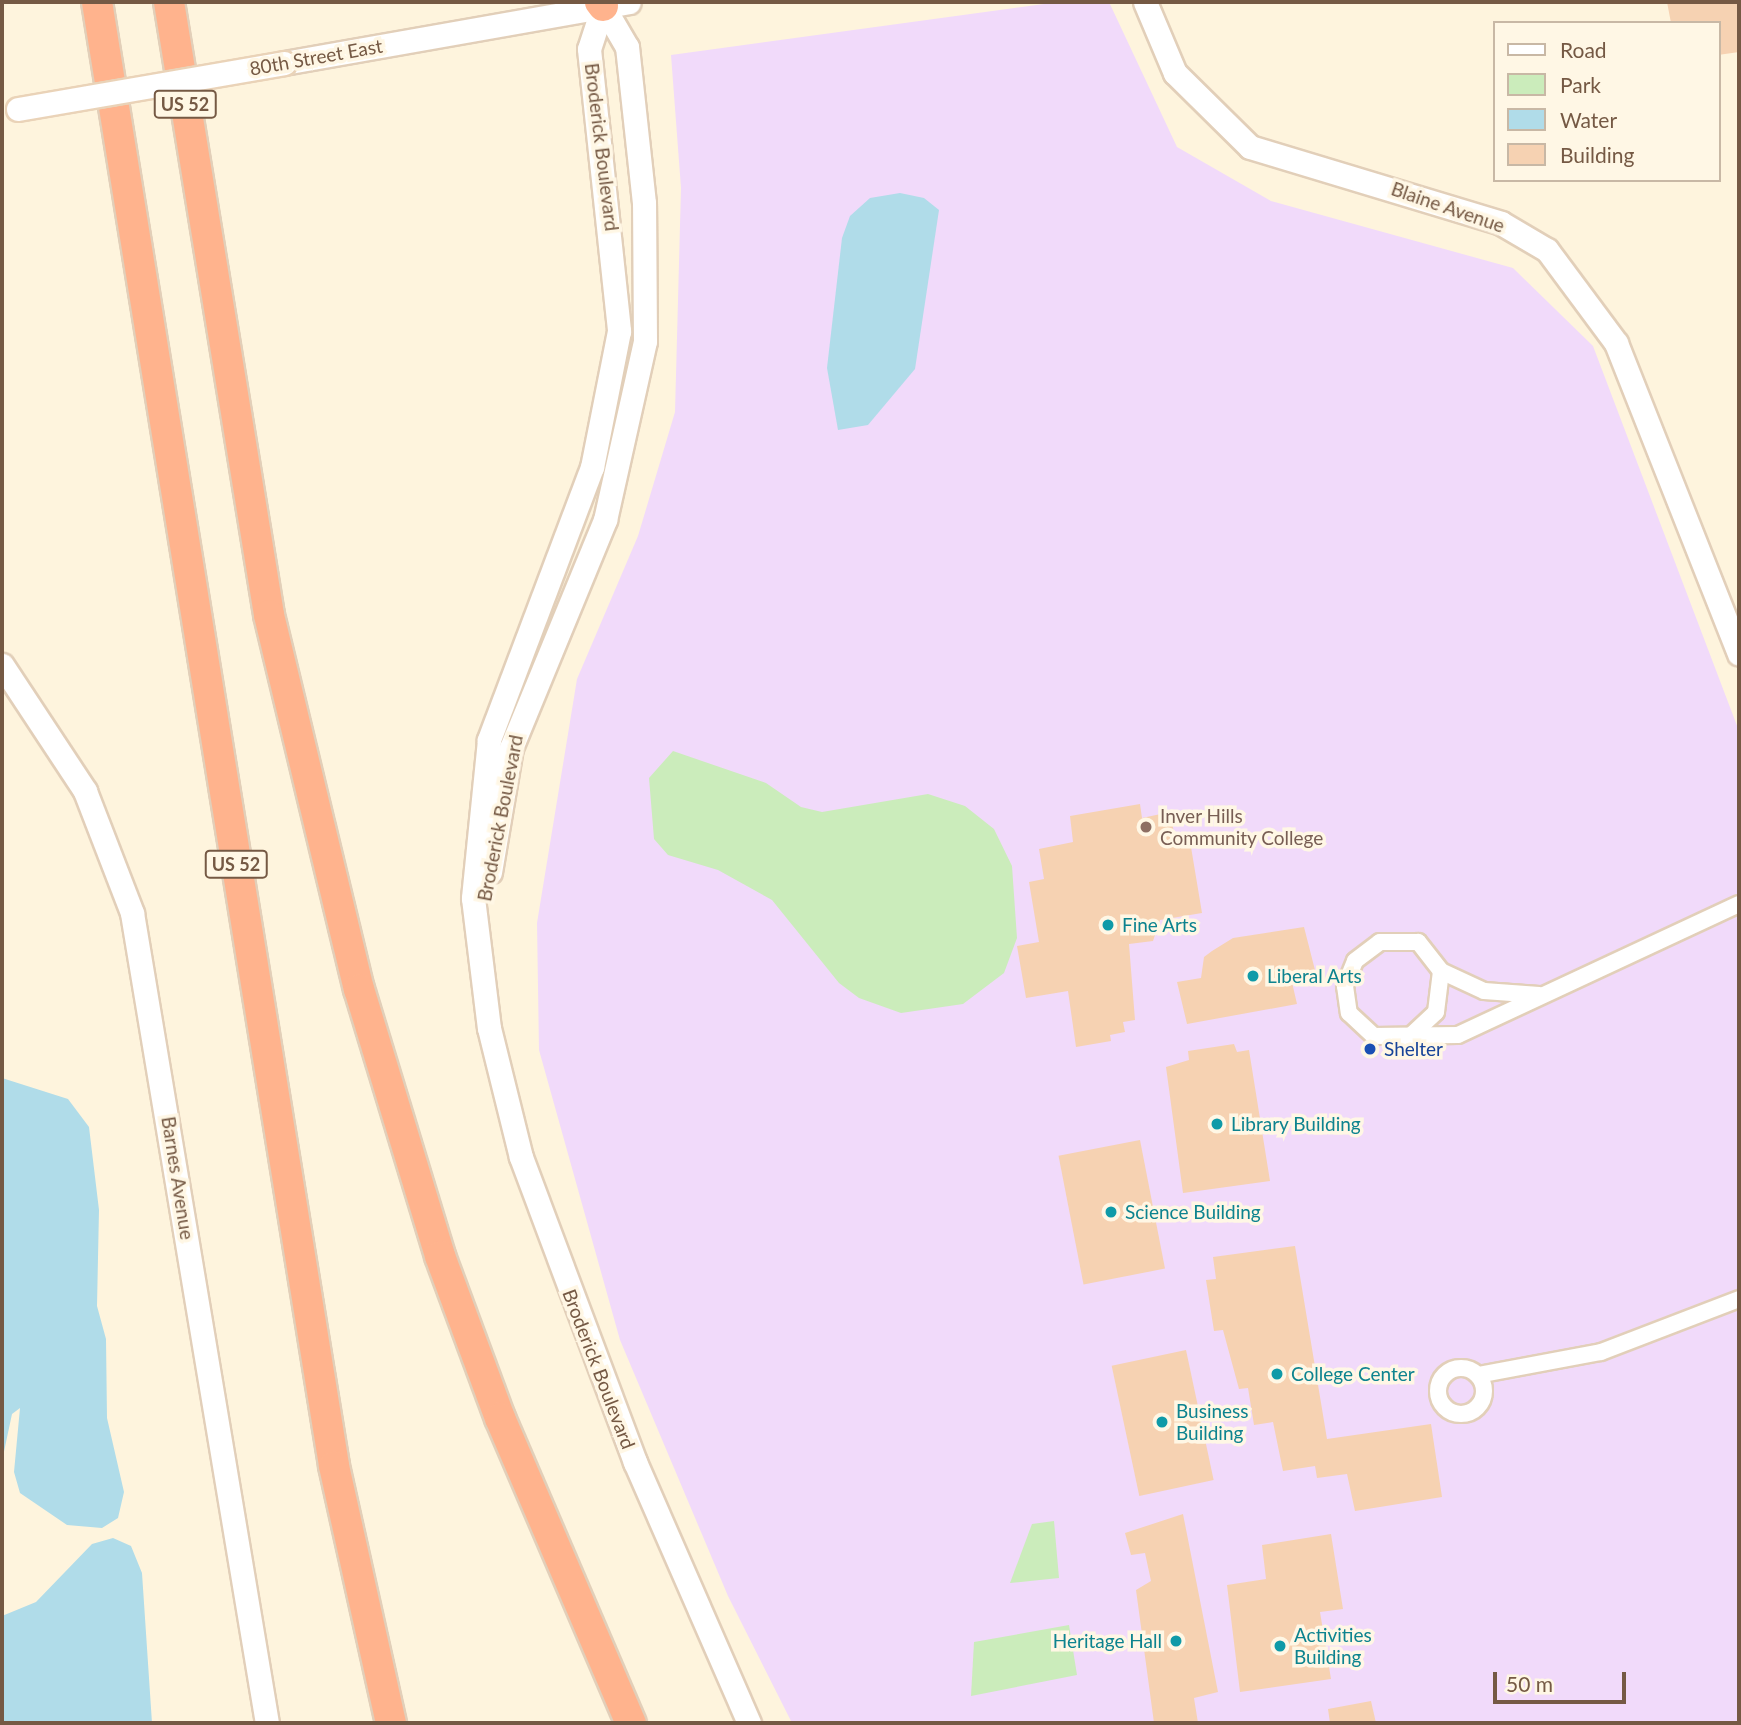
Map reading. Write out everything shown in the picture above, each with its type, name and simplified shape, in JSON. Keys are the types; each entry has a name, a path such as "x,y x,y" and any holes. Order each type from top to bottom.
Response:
{"highway":[{"path":"79,2 131,219"},
{"name":"US 52","path":"97,2 334,1466 391,1723"},
{"name":"US 52","path":"169,2 276,654 359,989 440,1256 500,1418 631,1723"},
{"path":"188,2 201,207"}],"street":[{"name":"Blaine Avenue","path":"1145,2 1175,73 1250,147 1501,223 1547,250 1616,342 1739,654"},
{"name":"80th Street East","path":"10,110 609,3"},
{"name":"Broderick Boulevard","path":"609,3 589,50 619,331 592,467 489,740 473,898 479,919 489,1028 521,1157 635,1462 750,1723"},
{"name":"Broderick Boulevard","path":"479,919 510,748 605,520 645,341 644,203 627,47 609,3"},
{"name":"Barnes Avenue","path":"2,665 85,791 132,913 267,1723"},
{"path":"1539,995 1484,991 1441,971 1418,942 1380,942 1355,961 1345,986 1349,1013 1374,1036 1406,1040 1458,1035 1739,904"},
{"path":"1406,1040 1436,1012 1441,971"},
{"path":"1478,1374 1601,1352 1739,1299"}],"shaded area":[{"name":"Inver Hills Community College","path":"1059,2 1109,2 1177,147 1271,201 1513,268 1593,346 1739,731 1739,1723 792,1723 728,1596 620,1340 539,1050 537,923 577,679 638,536 675,412 681,188 671,55"}],"green space":[{"path":"673,751 766,783 801,807 822,812 928,794 965,806 994,829 1012,866 1017,938 1004,973 963,1004 901,1013 859,998 839,983 772,900 718,870 668,855 654,839 649,778"},
{"path":"1054,1521 1059,1578 1010,1583 1032,1524"},
{"path":"1069,1625 1077,1675 971,1696 974,1642"}],"water":[{"path":"900,193 924,198 939,210 915,369 868,425 838,430 827,368 842,238 850,216 870,198"},
{"path":"2,1078 68,1099 89,1127 99,1210 97,1306 106,1339 107,1418 124,1492 118,1518 102,1528 67,1525 20,1493 14,1472 20,1408 12,1414 2,1461"},
{"path":"113,1538 131,1546 142,1573 152,1723 2,1723 2,1616 36,1602 92,1544"}],"building":[{"path":"1667,2 1739,2 1739,52 1720,55 1720,21 1671,21"},
{"name":"Fine Arts","path":"1140,804 1142,818 1170,812 1176,843 1190,841 1202,913 1160,920 1153,941 1129,944 1135,1020 1123,1022 1125,1032 1110,1035 1111,1041 1076,1047 1068,991 1026,998 1017,946 1039,942 1029,882 1044,879 1039,849 1073,842 1070,816"},
{"name":"Liberal Arts","path":"1304,927 1316,974 1291,978 1297,1004 1187,1024 1177,982 1201,978 1204,957 1233,938"},
{"name":"Library Building","path":"1234,1044 1237,1052 1249,1050 1270,1181 1183,1193 1166,1067 1189,1060 1188,1051"},
{"name":"Science Building","path":"1140,1140 1165,1269 1084,1284 1059,1156"},
{"name":"College Center","path":"1295,1246 1327,1439 1431,1424 1442,1497 1355,1511 1347,1474 1317,1478 1315,1466 1283,1471 1273,1422 1254,1425 1248,1388 1239,1389 1223,1330 1214,1331 1206,1280 1216,1279 1213,1257"},
{"name":"Business Building","path":"1186,1350 1214,1480 1139,1496 1112,1366"},
{"name":"Heritage Hall","path":"1183,1514 1218,1692 1194,1698 1198,1723 1154,1723 1136,1590 1151,1581 1145,1553 1131,1555 1125,1533"},
{"name":"Activities Building","path":"1331,1534 1343,1609 1320,1612 1331,1679 1240,1692 1227,1585 1266,1579 1262,1545"},
{"path":"1371,1701 1376,1723 1330,1723 1328,1709"}],"place":[{"name":"Inver Hills Community College","path":"1146,827"},
{"name":"Fine Arts","path":"1108,925"},
{"name":"Liberal Arts","path":"1253,976"},
{"name":"Shelter","path":"1370,1049"},
{"name":"Library Building","path":"1217,1124"},
{"name":"Science Building","path":"1111,1212"},
{"name":"College Center","path":"1277,1374"},
{"name":"Business Building","path":"1162,1422"},
{"name":"Heritage Hall","path":"1176,1641"},
{"name":"Activities Building","path":"1280,1646"}]}
